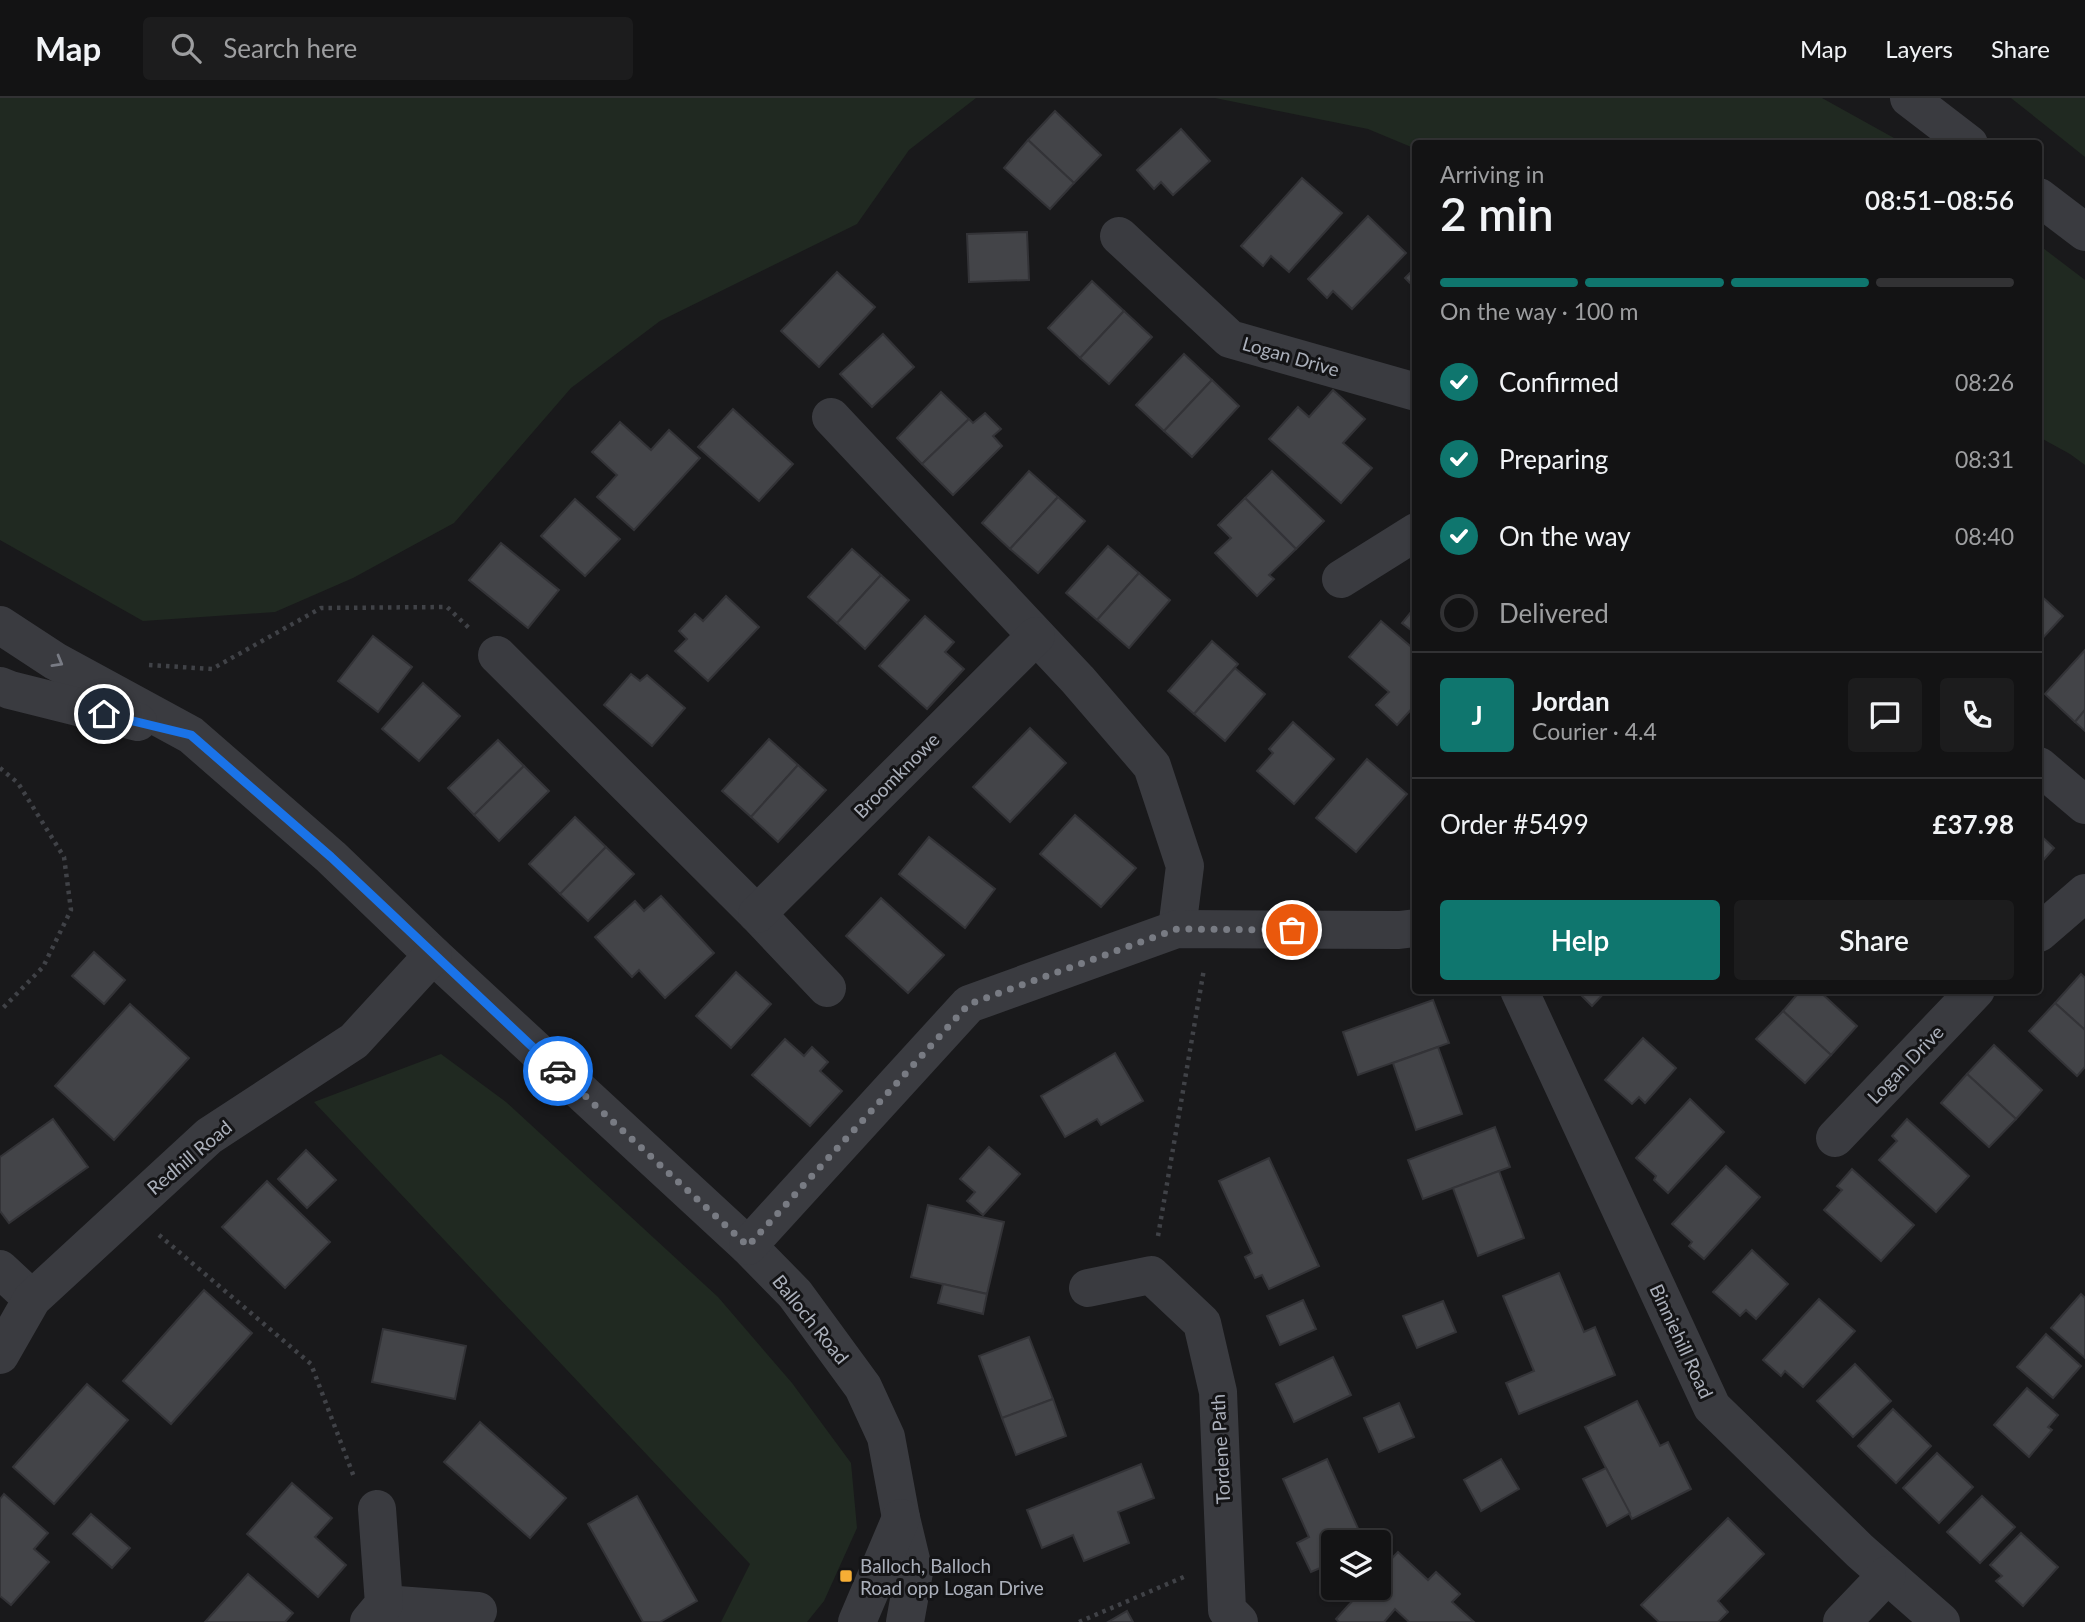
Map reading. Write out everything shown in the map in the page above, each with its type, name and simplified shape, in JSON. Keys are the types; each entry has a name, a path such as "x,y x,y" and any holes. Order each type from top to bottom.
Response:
{"street":[{"path":"1909,98 1964,140"},
{"path":"2042,199 2085,232"},
{"name":"Logan Drive","path":"1119,236 1230,339 1412,391"},
{"path":"831,417 1078,680 1152,766 1185,866 1194,929"},
{"path":"1340,579 1412,534"},
{"name":"Balloch Road","path":"0,625 55,661 191,735 331,857 748,1246 795,1294 863,1387 886,1437 914,1572 905,1622"},
{"name":"Broomknowe","path":"757,914 1036,636"},
{"path":"497,655 757,914 827,988"},
{"name":"Balloch Road","path":"0,686 191,735"},
{"path":"2042,769 2085,805"},
{"path":"2042,930 2085,893"},
{"path":"748,1246 969,1004 1194,929 1412,928"},
{"name":"Redhill Road","path":"0,1355 32,1298 208,1136 354,1041 433,955"},
{"name":"Binniehill Road","path":"1521,994 1712,1407 1887,1575 1941,1622"},
{"name":"Logan Drive","path":"1835,1139 1972,994"},
{"path":"0,1269 32,1298"},
{"path":"1088,1288 1151,1275"},
{"name":"Tordene Path","path":"1151,1275 1202,1322 1219,1392 1227,1610 1239,1622"},
{"path":"366,1495 377,1613 478,1611"},
{"path":"857,1622 901,1518"},
{"path":"1842,1622 1887,1575"}],"path":[{"path":"137,664 212,669 321,608 447,607 497,655"},
{"path":"0,768 18,783 64,857 71,910 43,967 0,1010"},
{"path":"1151,1275 1194,929"},
{"path":"130,1209 311,1364 366,1495"},
{"path":"1079,1622 1225,1559"}],"shaded area":[{"path":"0,98 976,98 909,150 857,224 660,321 571,388 454,523 353,578 275,612 143,621 0,540"},
{"path":"1215,98 1822,98 1898,140 1412,140 1412,147 1368,129"},
{"path":"2011,98 2085,98 2085,157"},
{"path":"2042,247 2085,280 2085,465 2042,439"},
{"path":"441,1054 506,1102 718,1297 792,1383 851,1463 857,1528 824,1601 807,1622 721,1622 750,1564 314,1102"}],"building":[{"path":"1055,111 1101,155 1074,183 1028,140"},
{"path":"1181,129 1210,161 1173,195 1161,182 1154,189 1137,170"},
{"path":"1028,140 1074,183 1050,209 1004,168"},
{"path":"1302,178 1342,213 1289,272 1271,256 1263,266 1241,246"},
{"path":"1368,216 1406,253 1352,309 1333,291 1327,298 1308,279"},
{"path":"1027,232 1029,280 969,282 967,234"},
{"path":"1412,271 1412,285 1405,278"},
{"path":"837,272 875,307 819,367 781,331"},
{"path":"1092,281 1124,311 1080,358 1048,328"},
{"path":"1124,311 1152,337 1109,384 1080,358"},
{"path":"883,334 914,367 872,407 840,374"},
{"path":"1184,354 1212,380 1164,431 1136,405"},
{"path":"1212,380 1239,406 1192,457 1164,431"},
{"path":"1333,390 1365,419 1343,443 1372,468 1341,503 1269,439 1298,407 1309,417"},
{"path":"941,392 969,419 922,464 897,438"},
{"path":"733,409 793,464 759,501 698,447"},
{"path":"985,413 1001,429 993,436 1002,446 953,495 922,464 969,419 973,423"},
{"path":"620,422 651,450 669,430 700,458 634,530 597,497 617,475 592,452"},
{"path":"1029,471 1058,497 1010,549 982,523"},
{"path":"1272,471 1324,521 1296,549 1245,498"},
{"path":"1058,497 1085,521 1038,573 1010,549"},
{"path":"1245,498 1296,549 1269,575 1274,579 1257,596 1215,553 1231,538 1218,525"},
{"path":"575,499 620,539 585,576 541,536"},
{"path":"501,543 559,590 528,628 469,580"},
{"path":"1108,546 1139,573 1097,620 1066,593"},
{"path":"852,549 881,575 837,623 808,597"},
{"path":"1139,573 1170,600 1129,648 1097,620"},
{"path":"881,575 909,600 865,649 837,623"},
{"path":"726,596 759,627 708,681 675,651 687,639 679,631 695,614 703,621"},
{"path":"2042,597 2063,616 2042,639"},
{"path":"1412,611 1412,631 1402,623"},
{"path":"925,616 954,642 945,652 964,669 927,709 879,666"},
{"path":"1381,621 1412,648 1412,708 1397,725 1376,705 1389,692 1349,657"},
{"path":"373,636 412,667 378,712 338,681"},
{"path":"1212,641 1238,664 1194,714 1168,691"},
{"path":"2085,650 2085,710 2075,722 2045,694"},
{"path":"1235,668 1265,694 1225,741 1194,714"},
{"path":"631,674 640,681 647,675 685,708 652,746 604,705"},
{"path":"423,683 460,716 419,761 382,729"},
{"path":"2085,710 2085,731 2075,722"},
{"path":"1293,722 1334,759 1294,804 1257,771 1273,753 1269,749"},
{"path":"1030,728 1066,763 1010,822 973,787"},
{"path":"769,739 798,765 751,817 722,791"},
{"path":"498,740 524,766 474,815 448,788"},
{"path":"1367,759 1407,794 1356,852 1316,818"},
{"path":"798,765 826,790 778,842 751,817"},
{"path":"524,766 549,791 499,841 474,815"},
{"path":"1075,815 1136,868 1101,907 1040,854"},
{"path":"575,817 606,847 560,894 529,864"},
{"path":"929,837 995,889 965,928 899,874"},
{"path":"2042,837 2054,848 2042,862"},
{"path":"606,847 634,874 588,921 560,894"},
{"path":"661,896 714,953 665,998 639,970 632,977 595,937 635,901 644,911"},
{"path":"881,898 944,955 908,993 846,936"},
{"path":"94,952 125,980 104,1004 72,976"},
{"path":"736,972 771,1004 731,1048 696,1016"},
{"path":"2081,974 2085,978 2085,1030 2055,1003"},
{"path":"1580,994 1603,994 1592,1006"},
{"path":"1798,994 1822,994 1857,1026 1831,1055 1783,1011"},
{"path":"1433,1000 1449,1043 1358,1075 1343,1032"},
{"path":"2055,1003 2085,1030 2085,1067 2077,1076 2029,1031"},
{"path":"130,1004 189,1058 114,1140 55,1086"},
{"path":"1783,1011 1831,1055 1805,1083 1756,1039"},
{"path":"1643,1038 1676,1068 1645,1103 1639,1097 1632,1104 1605,1080"},
{"path":"785,1039 804,1056 812,1047 828,1062 820,1071 842,1091 810,1126 752,1075"},
{"path":"1994,1045 2042,1090 2016,1119 1967,1074"},
{"path":"1438,1047 1462,1114 1416,1130 1393,1063"},
{"path":"1115,1053 1143,1101 1101,1125 1097,1119 1065,1137 1041,1096"},
{"path":"1967,1074 2016,1119 1989,1147 1941,1103"},
{"path":"1690,1099 1724,1132 1668,1193 1654,1180 1656,1176 1636,1158"},
{"path":"53,1119 88,1167 9,1223 0,1211 0,1157"},
{"path":"1907,1119 1969,1176 1936,1212 1879,1160 1897,1141 1892,1136"},
{"path":"1495,1127 1510,1167 1423,1199 1408,1160"},
{"path":"989,1147 1020,1174 983,1215 967,1201 975,1192 960,1179"},
{"path":"306,1150 336,1180 307,1208 278,1179"},
{"path":"1269,1158 1319,1266 1269,1289 1262,1275 1255,1278 1245,1257 1252,1253 1219,1181"},
{"path":"1726,1166 1760,1197 1704,1259 1689,1246 1692,1242 1672,1224"},
{"path":"1852,1169 1914,1225 1881,1261 1824,1210 1842,1190 1837,1186"},
{"path":"1499,1171 1524,1238 1478,1256 1453,1188"},
{"path":"267,1181 330,1242 285,1288 222,1227"},
{"path":"928,1205 1004,1222 987,1294 911,1277"},
{"path":"1752,1250 1788,1284 1756,1319 1746,1310 1740,1316 1713,1292"},
{"path":"1559,1273 1584,1332 1595,1327 1615,1375 1519,1414 1506,1383 1534,1371 1503,1296"},
{"path":"943,1284 987,1294 983,1314 938,1303"},
{"path":"204,1290 252,1333 171,1424 123,1381"},
{"path":"2081,1294 2085,1298 2085,1358 2051,1328"},
{"path":"1819,1299 1855,1331 1803,1387 1785,1371 1781,1376 1763,1360"},
{"path":"1303,1300 1316,1329 1280,1345 1267,1316"},
{"path":"1443,1301 1456,1332 1417,1348 1403,1316"},
{"path":"383,1329 466,1346 455,1399 372,1382"},
{"path":"2046,1334 2081,1366 2053,1398 2017,1367"},
{"path":"1029,1337 1053,1399 1002,1418 979,1356"},
{"path":"1333,1357 1351,1395 1294,1422 1276,1384"},
{"path":"1855,1364 1891,1401 1853,1437 1817,1401"},
{"path":"87,1384 128,1420 54,1504 13,1467"},
{"path":"2027,1388 2058,1415 2048,1427 2052,1430 2029,1457 1994,1425"},
{"path":"1053,1399 1066,1436 1016,1455 1002,1418"},
{"path":"1637,1401 1660,1446 1668,1442 1691,1489 1632,1519 1585,1427"},
{"path":"1399,1403 1414,1437 1379,1452 1364,1418"},
{"path":"1893,1409 1931,1446 1896,1483 1858,1446"},
{"path":"480,1422 566,1498 530,1538 444,1462"},
{"path":"1937,1453 1973,1487 1939,1523 1903,1488"},
{"path":"1327,1459 1359,1530 1321,1530 1321,1568 1311,1572 1297,1543 1309,1537 1283,1479"},
{"path":"1501,1459 1519,1489 1481,1511 1464,1480"},
{"path":"1141,1464 1154,1498 1118,1512 1129,1543 1084,1561 1073,1535 1042,1548 1027,1510"},
{"path":"1606,1468 1630,1513 1607,1526 1583,1479"},
{"path":"292,1483 332,1518 315,1537 346,1565 318,1597 247,1534"},
{"path":"4,1494 48,1533 34,1549 49,1562 11,1605 0,1596 0,1499"},
{"path":"637,1496 697,1601 660,1622 643,1622 588,1524"},
{"path":"1982,1496 2015,1527 1980,1563 1947,1532"},
{"path":"91,1514 130,1548 112,1568 73,1534"},
{"path":"1728,1518 1764,1554 1718,1601 1728,1612 1718,1622 1659,1622 1641,1605"},
{"path":"2021,1533 2058,1567 2023,1606 1996,1581 2002,1576 1990,1565"},
{"path":"1398,1552 1428,1580 1436,1572 1460,1594 1452,1602 1474,1622 1409,1622 1395,1609 1384,1622 1339,1622 1336,1619 1353,1600 1391,1600 1391,1559"},
{"path":"248,1574 293,1613 285,1622 205,1622"},
{"path":"1127,1611 1133,1622 1108,1622"}],"way so far":[{"path":"558,1071 748,1246 969,1004 1177,929 1292,930"}],"place":[{"name":"Balloch, Balloch Road opp Logan Drive","path":"846,1576"}],"route":[{"path":"104,714 191,735 331,857 558,1071"}]}
